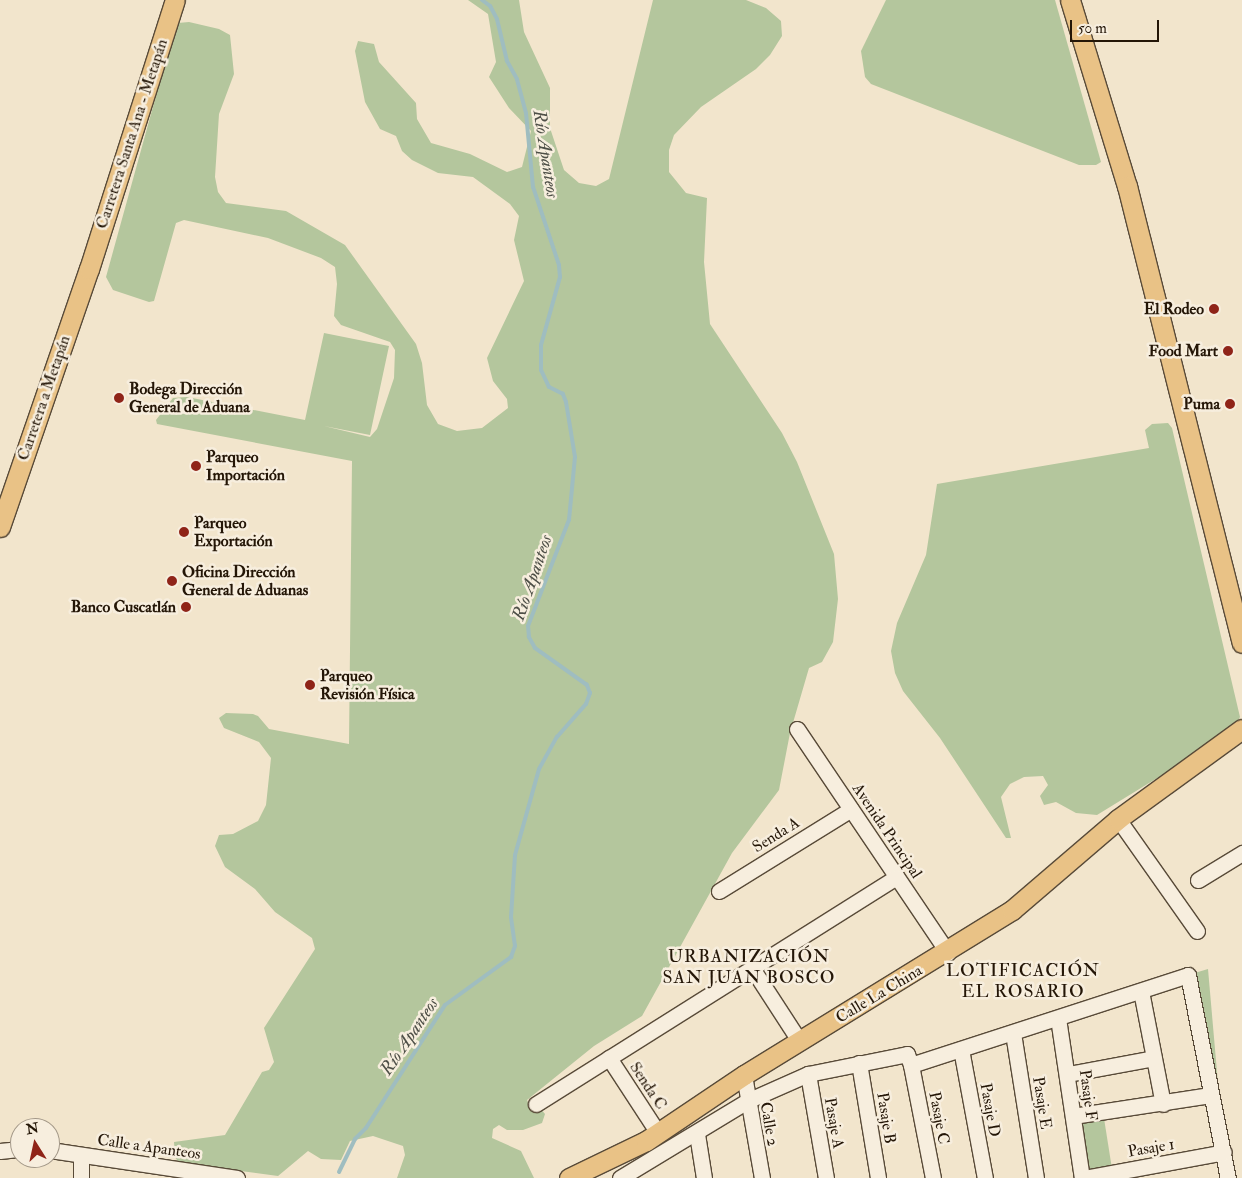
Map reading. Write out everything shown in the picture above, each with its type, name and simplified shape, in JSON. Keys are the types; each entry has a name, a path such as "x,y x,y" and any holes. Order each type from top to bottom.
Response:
{"main road":[{"name":"Carretera Santa Ana - Metapán","path":"89,268 175,0"},
{"path":"1070,0 1127,186 1242,643"},
{"name":"Carretera a Metapán","path":"0,528 89,268"},
{"name":"Calle La China","path":"570,1178 658,1133 744,1075 948,952 1012,910 1118,819 1242,729"}],"street":[{"name":"Avenida Principal","path":"797,729 948,952"},
{"name":"Senda A","path":"719,891 851,809"},
{"path":"1118,819 1197,931"},
{"path":"1198,880 1242,853"},
{"path":"536,1104 897,877"},
{"path":"752,968 800,1042"},
{"path":"620,1178 649,1171 697,1134 747,1101 808,1074 907,1054 911,1065 1188,975 1210,1095 1224,1152 1228,1178"},
{"path":"1141,991 1163,1104"},
{"name":"Pasaje F","path":"1058,1018 1083,1178"},
{"name":"Pasaje E","path":"1013,1033 1036,1178"},
{"name":"Pasaje D","path":"961,1049 985,1178"},
{"name":"Senda C","path":"609,1058 658,1133"},
{"path":"1068,1074 1154,1058"},
{"name":"Pasaje B","path":"860,1063 878,1178"},
{"name":"Pasaje C","path":"911,1065 933,1178"},
{"name":"Pasaje A","path":"808,1074 826,1178"},
{"name":"Calle 2","path":"744,1075 747,1101 762,1178"},
{"path":"1074,1116 1163,1104 1210,1095"},
{"path":"697,1134 704,1178"},
{"name":"Calle a Apanteos","path":"60,1152 194,1174 237,1178"},
{"name":"Pasaje 1","path":"1083,1178 1224,1152"},
{"path":"81,1155 81,1178"}],"green space":[{"path":"468,0 519,0 524,32 550,88 550,128 564,170 579,183 596,186 609,179 653,0 746,0 766,8 781,21 782,36 770,55 756,69 701,107 674,135 669,150 669,172 686,193 707,198 704,262 710,324 782,433 797,462 834,554 838,599 833,642 822,662 809,668 790,733 779,790 732,853 642,1016 594,1046 527,1100 529,1105 540,1108 545,1114 542,1123 523,1130 507,1130 499,1125 493,1129 492,1138 521,1151 534,1178 397,1178 405,1155 403,1146 373,1136 350,1141 341,1160 321,1159 308,1151 278,1176 179,1163 175,1157 174,1142 225,1135 262,1072 269,1070 274,1062 264,1028 315,949 312,938 275,912 255,889 225,867 215,846 219,835 233,834 258,821 266,805 271,758 259,742 224,728 219,718 226,713 253,714 258,716 269,729 349,744 352,461 157,424 156,420 173,398 187,397 305,420 324,333 389,346 370,435 324,426 370,437 377,429 394,378 395,350 390,342 341,325 334,316 337,284 335,267 321,258 268,238 184,220 176,223 154,301 149,302 113,290 106,277 175,27 178,23 189,22 219,29 230,35 234,74 219,114 215,177 218,192 226,203 286,211 345,245 416,344 422,363 427,405 438,424 457,431 482,428 508,408 507,399 493,381 487,358 524,281 514,240 519,216 510,204 473,177 438,173 412,160 402,151 396,136 380,129 365,102 355,51 358,41 374,44 379,62 416,103 417,119 431,143 470,154 507,172 522,167 531,131 509,108 489,77 496,62 488,14"},
{"path":"886,0 1055,0 1101,162 1096,165 1079,165 871,84 865,77 861,51"},
{"path":"1168,423 1172,428 1240,717 1236,724 1180,764 1097,815 1076,813 1056,802 1044,805 1040,796 1048,785 1043,776 1024,777 1010,784 1001,797 1011,838 1006,838 940,738 903,691 895,673 891,651 897,623 926,555 937,484 1149,448 1145,430 1152,424"},
{"path":"1208,969 1224,1152 1188,975"},
{"path":"1103,1112 1113,1173 1083,1178 1073,1117"}],"waterway":[{"name":"Río Apanteos","path":"339,1172 355,1139 366,1128 445,1005 511,957 515,946 511,917 515,855 539,769 557,737 586,704 590,693 587,685 535,648 529,637 528,626 569,520 575,457 563,394 549,387 541,370 541,345 560,277 559,265 533,187 526,113 517,79 507,61 497,19 490,6 482,0"}],"place":[{"name":"El Rodeo","path":"1214,309"},
{"name":"Food Mart","path":"1228,351"},
{"name":"Bodega Dirección General de Aduana","path":"119,398"},
{"name":"Puma","path":"1230,404"},
{"name":"Parqueo Importación","path":"196,466"},
{"name":"Parqueo Exportación","path":"184,532"},
{"name":"Oficina Dirección General de Aduanas","path":"172,581"},
{"name":"Banco Cuscatlán","path":"186,607"},
{"name":"Parqueo Revisión Física","path":"310,685"}],"district":[{"name":"URBANIZACIÓN SAN JUAN BOSCO","path":"749,968"},
{"name":"LOTIFICACIÓN EL ROSARIO","path":"1023,982"}]}
